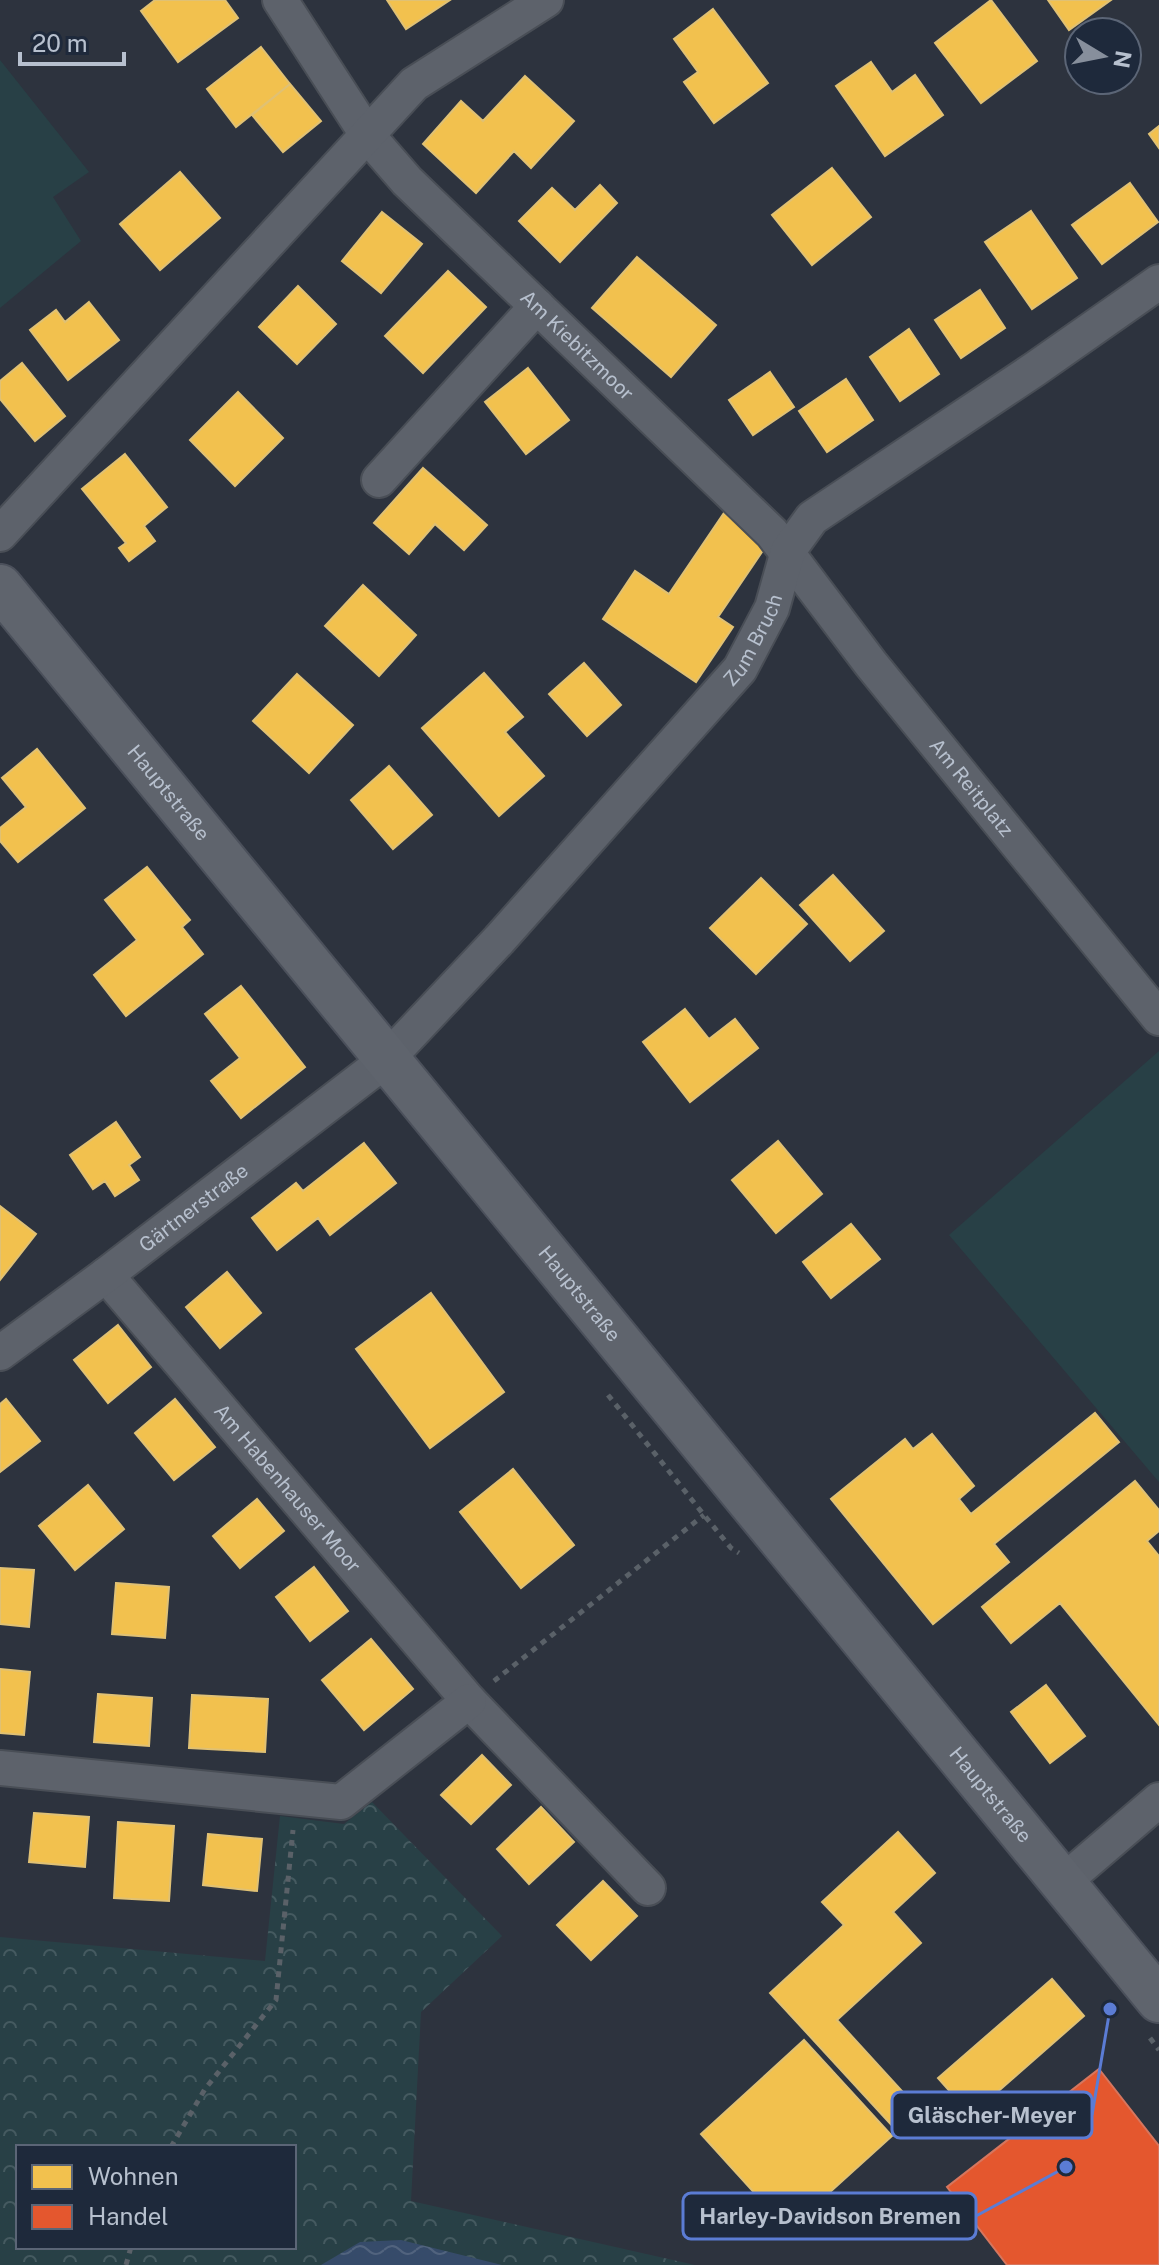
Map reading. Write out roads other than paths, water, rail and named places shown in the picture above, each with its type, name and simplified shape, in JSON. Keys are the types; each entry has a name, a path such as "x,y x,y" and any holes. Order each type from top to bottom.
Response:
{"main road":[{"name":"Hauptstraße","path":"0,587 1159,2000"}],"street":[{"name":"Am Kiebitzmoor","path":"280,0 368,136 407,181 788,551"},
{"path":"0,534 414,84 546,0"},
{"name":"Zum Bruch","path":"386,1060 499,940 740,669 772,608 788,551 812,518 1159,282"},
{"path":"379,480 537,306"},
{"name":"Am Reitplatz","path":"788,551 871,664 1159,1018"},
{"name":"Gärtnerstraße","path":"0,1353 386,1060"},
{"name":"Am Habenhauser Moor","path":"106,1275 469,1701 648,1888"},
{"path":"0,1768 341,1802 469,1701"},
{"path":"1062,1883 1159,1800"}],"water":[{"path":"401,2240 502,2265 321,2265 360,2242"}],"place":[{"name":"Gläscher-Meyer","path":"1110,2009"},
{"name":"Harley-Davidson Bremen","path":"1066,2167"}]}
